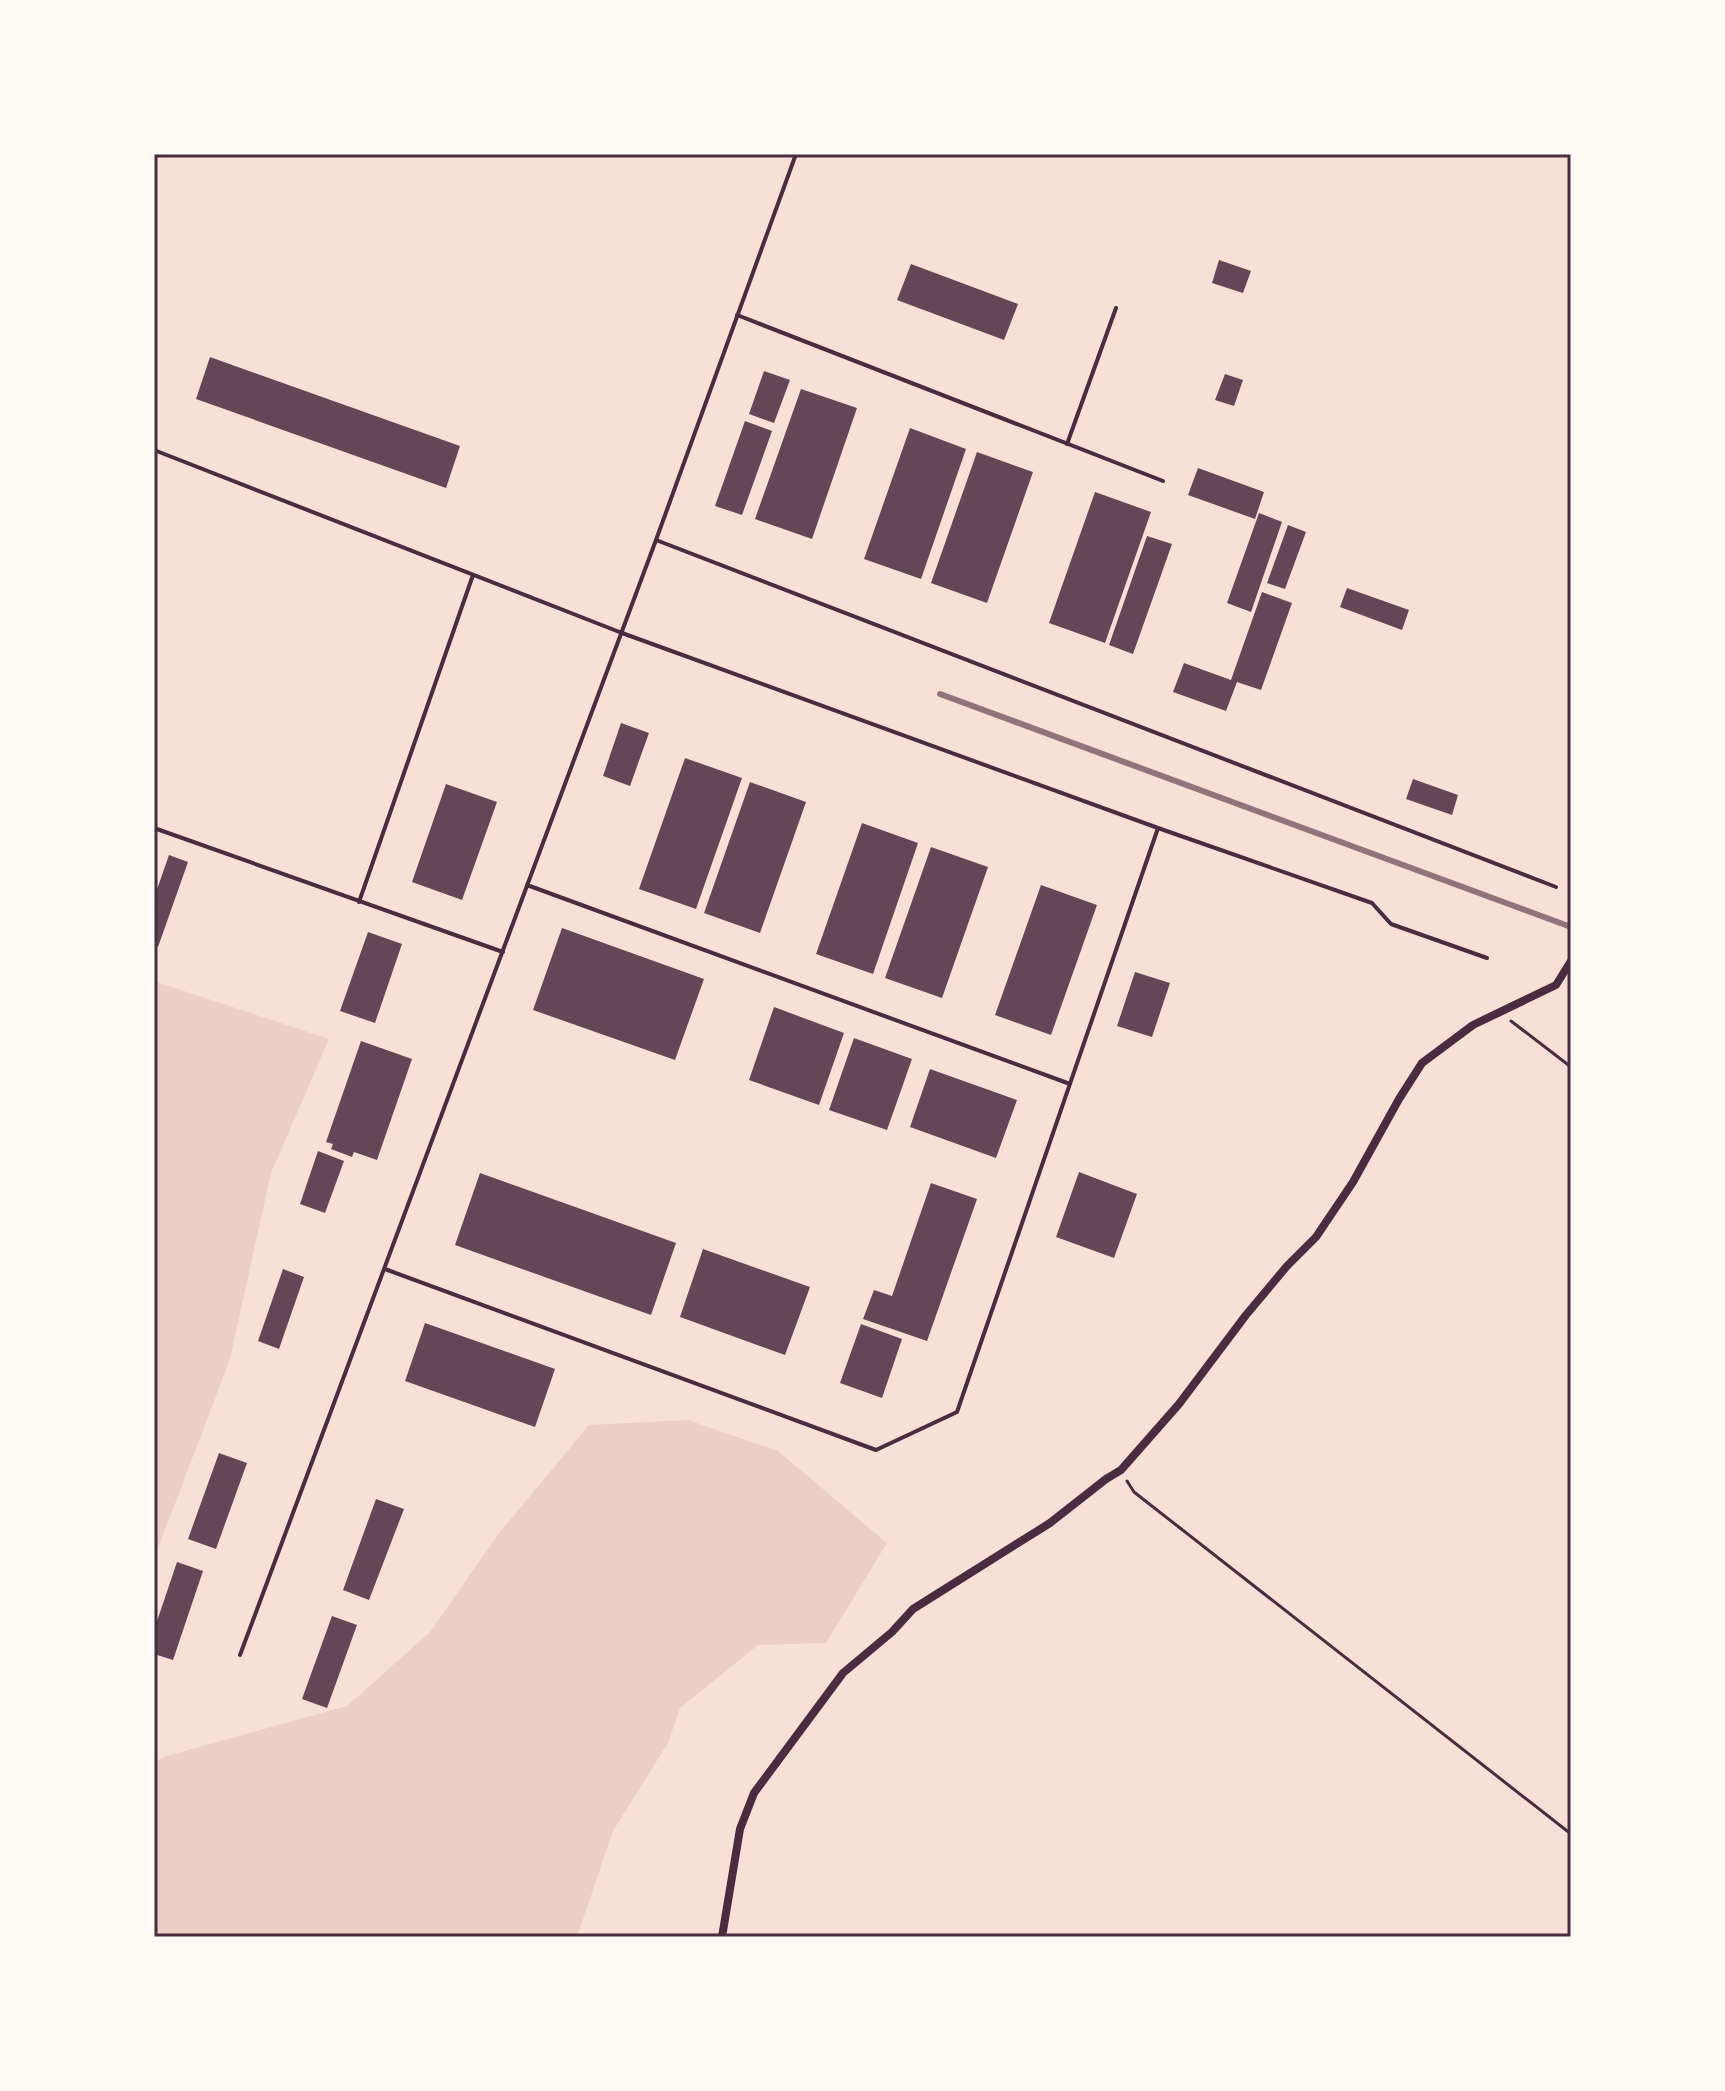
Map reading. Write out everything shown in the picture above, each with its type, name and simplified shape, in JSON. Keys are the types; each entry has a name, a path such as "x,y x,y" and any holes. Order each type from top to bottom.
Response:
{"street":[{"path":"722,1937 740,1829 754,1793 843,1673 892,1632 913,1609 1050,1523 1121,1470 1179,1404 1287,1266 1316,1237 1353,1182 1422,1063 1473,1025 1556,985 1571,961"}],"lane":[{"path":"240,1655 622,633 796,154"},
{"path":"1067,444 1116,308"},
{"path":"737,315 1163,481"},
{"path":"154,450 622,633 1372,903 1391,924 1487,958"},
{"path":"656,540 1556,887"},
{"path":"359,902 473,575"},
{"path":"154,828 503,952"},
{"path":"385,1269 876,1450 957,1412 1158,828"},
{"path":"527,885 1070,1084"}],"path":[{"path":"1499,1011 1571,1067"},
{"path":"1121,1470 1134,1492 1571,1834"}],"shaded area":[{"path":"154,981 329,1039 271,1173 230,1359 154,1559"},
{"path":"688,1420 778,1451 887,1543 826,1643 758,1645 680,1708 668,1743 613,1831 577,1937 154,1937 154,1762 166,1756 347,1706 430,1632 499,1533 589,1425"}],"building":[{"path":"1219,260 1251,271 1243,293 1212,283"},
{"path":"911,264 1018,304 1004,340 897,300"},
{"path":"210,357 460,446 446,488 196,399"},
{"path":"764,371 790,380 774,423 749,414"},
{"path":"1225,374 1243,380 1234,406 1215,400"},
{"path":"801,389 857,408 812,539 755,519"},
{"path":"745,421 772,431 742,515 715,506"},
{"path":"910,428 966,449 921,579 864,559"},
{"path":"977,452 1033,472 987,603 931,583"},
{"path":"1198,468 1264,492 1255,519 1188,495"},
{"path":"1095,492 1151,512 1105,643 1049,623"},
{"path":"1259,513 1282,522 1251,612 1227,603"},
{"path":"1288,525 1306,532 1285,589 1267,583"},
{"path":"1147,536 1172,544 1133,654 1109,645"},
{"path":"1347,588 1409,610 1402,630 1340,607"},
{"path":"1262,592 1292,603 1261,690 1237,682 1226,711 1173,692 1184,663 1231,680"},
{"path":"621,723 649,733 630,786 603,776"},
{"path":"685,758 742,778 696,909 639,889"},
{"path":"1413,779 1458,795 1452,815 1406,799"},
{"path":"750,782 806,802 760,933 704,913"},
{"path":"446,784 497,802 462,900 412,882"},
{"path":"862,823 918,843 873,974 816,954"},
{"path":"931,847 988,867 942,998 885,978"},
{"path":"169,855 188,862 158,947 154,946 154,898"},
{"path":"1041,885 1097,905 1051,1035 995,1015"},
{"path":"562,928 704,979 675,1060 533,1010"},
{"path":"368,932 402,944 375,1023 340,1011"},
{"path":"1135,972 1170,983 1152,1037 1117,1026"},
{"path":"774,1007 844,1033 819,1105 749,1080"},
{"path":"854,1038 912,1059 887,1130 829,1110"},
{"path":"361,1041 412,1059 377,1160 354,1152 352,1157 331,1149 333,1144 326,1142"},
{"path":"930,1069 1017,1100 996,1158 910,1127"},
{"path":"318,1151 344,1161 325,1213 300,1204"},
{"path":"1079,1172 1137,1194 1114,1258 1056,1237"},
{"path":"480,1173 676,1243 651,1315 455,1245"},
{"path":"931,1183 977,1199 927,1341 863,1319 874,1290 892,1296"},
{"path":"703,1249 810,1287 785,1355 680,1317"},
{"path":"283,1269 304,1277 279,1349 258,1341"},
{"path":"425,1323 555,1369 535,1427 405,1381"},
{"path":"861,1324 902,1339 882,1398 840,1383"},
{"path":"219,1453 247,1463 216,1549 188,1539"},
{"path":"376,1499 404,1509 369,1600 343,1590"},
{"path":"177,1562 203,1571 173,1660 154,1654 154,1630"},
{"path":"332,1616 357,1625 327,1708 302,1699"}],"railway":[{"path":"940,694 1571,927"}]}
